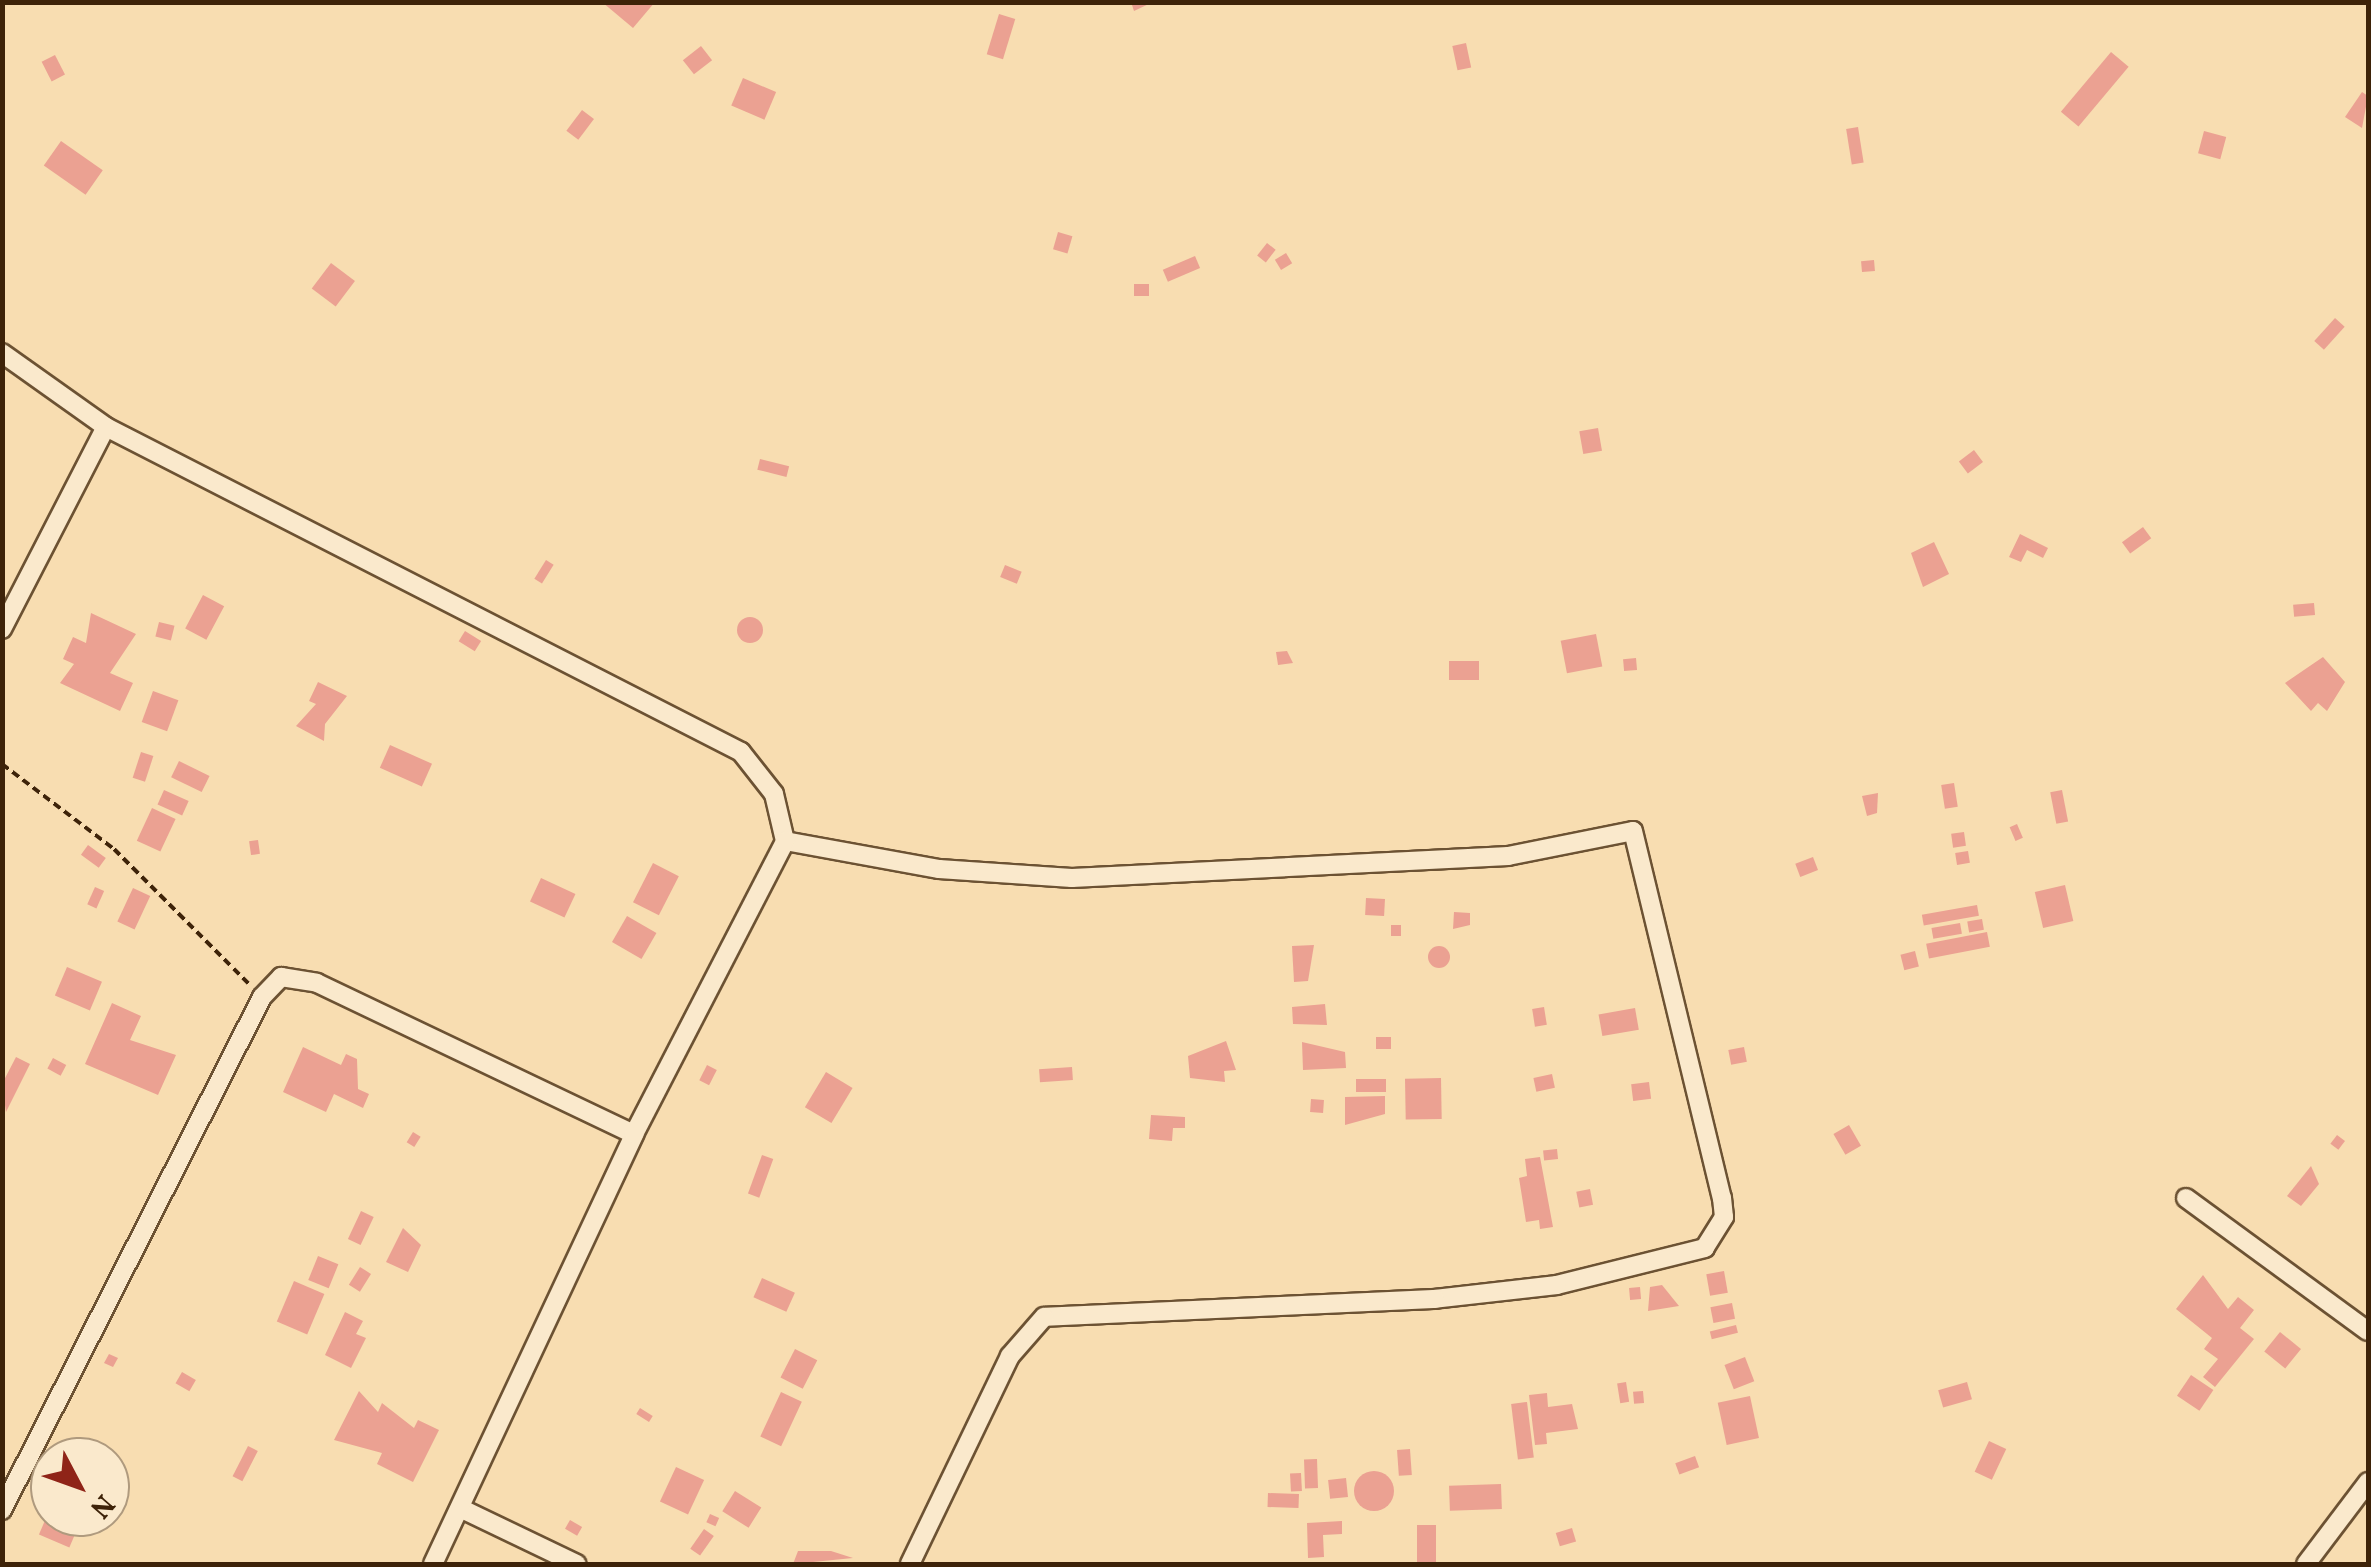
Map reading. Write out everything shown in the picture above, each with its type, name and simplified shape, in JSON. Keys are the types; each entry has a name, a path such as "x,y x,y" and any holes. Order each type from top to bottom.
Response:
{"street":[{"path":"2,353 106,427 741,752 774,794 785,840 634,1134 433,1564"},
{"path":"2,629 106,427"},
{"path":"785,840 939,869 1072,878 1508,856 1634,831 1722,1198 1724,1217 1705,1248 1557,1285 1044,1317 1010,1356 910,1564"},
{"path":"2,1510 262,997 296,974 634,1134"},
{"path":"2186,1198 2368,1331"},
{"path":"2306,1564 2368,1482"},
{"path":"462,1508 578,1564"}],"path":[{"path":"2,764 114,849 262,997"}],"building":[{"path":"602,2 655,2 633,28"},
{"path":"1131,2 1153,2 1134,11"},
{"path":"999,14 1015,19 1003,59 987,54"},
{"path":"1466,43 1471,67 1458,70 1452,46"},
{"path":"701,46 712,60 694,74 683,60"},
{"path":"2111,52 2129,67 2078,127 2061,112"},
{"path":"55,55 65,75 52,81 42,62"},
{"path":"743,78 776,92 764,120 731,106"},
{"path":"2362,92 2368,96 2362,128 2345,117"},
{"path":"582,110 594,119 578,140 566,131"},
{"path":"1858,127 1864,163 1852,164 1846,129"},
{"path":"2204,131 2226,137 2220,159 2198,153"},
{"path":"61,141 103,170 86,195 44,166"},
{"path":"1058,232 1072,236 1067,253 1053,249"},
{"path":"1267,243 1276,250 1266,262 1257,256"},
{"path":"1286,253 1292,263 1281,270 1275,260"},
{"path":"1195,256 1200,268 1168,282 1163,270"},
{"path":"1874,260 1875,271 1862,272 1861,261"},
{"path":"331,263 355,281 336,307 312,289"},
{"path":"1134,284 1149,284 1149,296 1134,296"},
{"path":"2335,318 2345,327 2324,350 2314,341"},
{"path":"1598,428 1602,451 1583,454 1579,431"},
{"path":"1974,450 1983,462 1968,473 1959,461"},
{"path":"760,459 789,466 786,477 757,470"},
{"path":"2143,527 2151,538 2130,554 2122,542"},
{"path":"2020,534 2048,548 2043,558 2027,550 2021,562 2009,557"},
{"path":"1934,542 1949,574 1923,587 1911,553"},
{"path":"546,560 554,565 542,583 534,579"},
{"path":"1005,565 1022,572 1017,584 1000,577"},
{"path":"203,595 224,606 206,640 185,629"},
{"path":"2314,603 2315,615 2294,617 2293,605"},
{"path":"91,613 136,634 110,673 133,683 120,711 60,683 74,664 63,659 73,637 86,643"},
{"path":"750,617 759,621 763,630 759,639 750,643 741,639 737,630 741,621"},
{"path":"159,622 175,626 171,640 155,637"},
{"path":"465,631 481,641 475,651 459,641"},
{"path":"1596,634 1602,666 1567,673 1561,641"},
{"path":"1287,651 1293,663 1278,665 1276,652"},
{"path":"2323,657 2345,682 2327,711 2318,703 2311,711 2285,683"},
{"path":"1636,658 1637,670 1624,671 1623,659"},
{"path":"1449,661 1479,661 1479,680 1449,680"},
{"path":"318,682 347,696 325,724 324,741 296,726 316,704 309,701"},
{"path":"153,691 178,700 167,731 142,722"},
{"path":"390,745 432,764 422,787 380,768"},
{"path":"141,752 153,756 145,782 133,778"},
{"path":"179,761 210,776 202,792 171,777"},
{"path":"1954,783 1958,807 1945,809 1941,785"},
{"path":"164,790 189,801 182,816 157,805"},
{"path":"2062,790 2068,821 2056,824 2050,792"},
{"path":"1878,793 1877,813 1867,816 1862,796"},
{"path":"152,808 176,819 160,852 137,841"},
{"path":"2017,824 2023,838 2015,841 2010,827"},
{"path":"1964,832 1966,846 1953,848 1951,834"},
{"path":"258,840 260,854 251,855 249,841"},
{"path":"88,845 106,858 99,868 81,855"},
{"path":"1968,851 1970,863 1957,865 1955,853"},
{"path":"1813,857 1818,870 1800,877 1795,864"},
{"path":"653,863 679,876 659,915 633,902"},
{"path":"541,878 575,894 564,918 530,902"},
{"path":"2065,885 2073,921 2043,928 2035,892"},
{"path":"95,887 104,891 96,908 87,904"},
{"path":"133,888 150,896 135,930 117,922"},
{"path":"1366,898 1385,899 1384,916 1365,915"},
{"path":"1977,905 1979,916 1924,926 1922,915"},
{"path":"1454,912 1470,913 1470,925 1453,929"},
{"path":"627,916 656,933 641,959 612,942"},
{"path":"1982,919 1984,930 1969,932 1967,922"},
{"path":"1960,923 1962,934 1933,939 1931,928"},
{"path":"1391,925 1401,925 1401,936 1391,936"},
{"path":"1987,932 1990,947 1929,959 1926,944"},
{"path":"1314,945 1308,981 1294,982 1292,946"},
{"path":"1439,946 1450,957 1439,968 1428,957"},
{"path":"1915,951 1919,967 1904,970 1900,955"},
{"path":"67,967 102,982 90,1010 55,996"},
{"path":"112,1003 141,1016 130,1040 176,1055 158,1095 85,1064"},
{"path":"1325,1004 1327,1025 1293,1024 1292,1007"},
{"path":"1544,1007 1547,1025 1535,1027 1532,1009"},
{"path":"1635,1008 1639,1030 1602,1036 1599,1014"},
{"path":"1376,1037 1391,1037 1391,1049 1376,1049"},
{"path":"1226,1041 1236,1070 1224,1071 1225,1082 1190,1078 1188,1056"},
{"path":"1302,1042 1345,1052 1346,1068 1303,1070"},
{"path":"303,1047 341,1065 346,1054 357,1059 358,1089 369,1094 363,1108 334,1094 326,1112 283,1092"},
{"path":"1744,1047 1747,1062 1731,1065 1728,1050"},
{"path":"16,1057 30,1064 6,1112 2,1084"},
{"path":"53,1058 66,1065 61,1076 47,1069"},
{"path":"707,1065 717,1070 709,1085 699,1080"},
{"path":"1072,1067 1073,1080 1040,1082 1039,1069"},
{"path":"826,1072 853,1088 831,1123 805,1107"},
{"path":"1552,1074 1555,1088 1536,1092 1533,1078"},
{"path":"1441,1078 1442,1119 1406,1120 1405,1079"},
{"path":"1356,1079 1386,1079 1386,1092 1356,1092"},
{"path":"1649,1082 1651,1099 1633,1101 1631,1084"},
{"path":"1385,1096 1385,1114 1345,1125 1345,1097"},
{"path":"1311,1099 1324,1100 1323,1113 1310,1112"},
{"path":"1151,1115 1185,1117 1185,1128 1173,1128 1172,1141 1149,1139"},
{"path":"1849,1125 1861,1146 1845,1155 1833,1134"},
{"path":"413,1132 421,1137 414,1147 407,1142"},
{"path":"2337,1135 2345,1141 2338,1150 2330,1144"},
{"path":"1557,1149 1558,1159 1544,1160 1543,1150"},
{"path":"762,1155 773,1159 759,1198 748,1194"},
{"path":"1540,1157 1553,1227 1540,1229 1539,1220 1526,1222 1519,1178 1527,1176 1525,1159"},
{"path":"2311,1166 2319,1184 2301,1206 2287,1196"},
{"path":"1590,1189 1593,1205 1579,1207 1576,1192"},
{"path":"361,1211 374,1217 361,1245 348,1239"},
{"path":"403,1228 421,1245 408,1272 386,1262"},
{"path":"318,1256 338,1264 329,1288 308,1280"},
{"path":"360,1267 371,1274 360,1292 349,1285"},
{"path":"1724,1271 1728,1293 1710,1296 1706,1274"},
{"path":"2203,1275 2228,1309 2238,1297 2254,1310 2240,1328 2254,1339 2215,1387 2203,1377 2218,1359 2204,1349 2212,1338 2176,1309"},
{"path":"762,1278 795,1293 786,1312 753,1297"},
{"path":"294,1281 324,1294 307,1334 277,1322"},
{"path":"1662,1285 1679,1306 1648,1311 1650,1287"},
{"path":"1640,1287 1641,1299 1630,1300 1629,1288"},
{"path":"1732,1303 1735,1319 1713,1323 1710,1307"},
{"path":"345,1312 363,1321 356,1334 366,1338 351,1368 325,1355"},
{"path":"1736,1325 1738,1333 1712,1339 1710,1332"},
{"path":"2280,1332 2301,1349 2285,1368 2264,1351"},
{"path":"795,1349 817,1360 803,1389 780,1378"},
{"path":"109,1354 118,1358 113,1367 104,1363"},
{"path":"1745,1357 1754,1381 1734,1389 1724,1365"},
{"path":"182,1372 196,1380 189,1391 176,1383"},
{"path":"2191,1375 2213,1390 2199,1411 2177,1396"},
{"path":"1626,1382 1629,1402 1620,1403 1617,1383"},
{"path":"1967,1382 1972,1399 1943,1408 1938,1390"},
{"path":"359,1391 378,1412 382,1403 414,1428 418,1420 439,1430 413,1482 377,1464 382,1453 334,1440"},
{"path":"1643,1391 1644,1403 1634,1404 1633,1392"},
{"path":"781,1392 802,1402 781,1446 760,1436"},
{"path":"1547,1393 1548,1407 1572,1404 1578,1429 1546,1433 1547,1444 1535,1445 1529,1395"},
{"path":"1750,1396 1759,1438 1727,1445 1718,1403"},
{"path":"1527,1402 1534,1458 1518,1460 1511,1404"},
{"path":"640,1408 653,1416 649,1422 636,1414"},
{"path":"1989,1441 2006,1449 1992,1480 1975,1472"},
{"path":"248,1446 258,1451 242,1481 233,1476"},
{"path":"1410,1449 1412,1475 1399,1476 1397,1450"},
{"path":"1695,1456 1699,1467 1679,1474 1675,1463"},
{"path":"1304,1459 1317,1459 1318,1488 1305,1488"},
{"path":"676,1467 704,1480 688,1515 660,1501"},
{"path":"1374,1471 1388,1477 1394,1491 1388,1505 1374,1511 1360,1505 1354,1491 1360,1477"},
{"path":"1301,1473 1302,1491 1291,1492 1290,1474"},
{"path":"1346,1478 1348,1497 1330,1499 1328,1480"},
{"path":"1501,1484 1502,1509 1450,1511 1449,1486"},
{"path":"735,1491 761,1507 749,1528 722,1511"},
{"path":"1268,1493 1299,1494 1298,1508 1268,1507"},
{"path":"710,1514 719,1518 715,1526 706,1522"},
{"path":"570,1520 582,1527 577,1536 565,1529"},
{"path":"1342,1521 1342,1534 1323,1535 1324,1557 1308,1558 1307,1523"},
{"path":"1417,1525 1436,1525 1436,1564 1417,1564"},
{"path":"1572,1528 1576,1541 1560,1546 1556,1533"},
{"path":"704,1529 714,1536 700,1556 690,1549"},
{"path":"45,1537 74,1537 69,1547"},
{"path":"798,1551 831,1551 853,1558 793,1564"}]}
